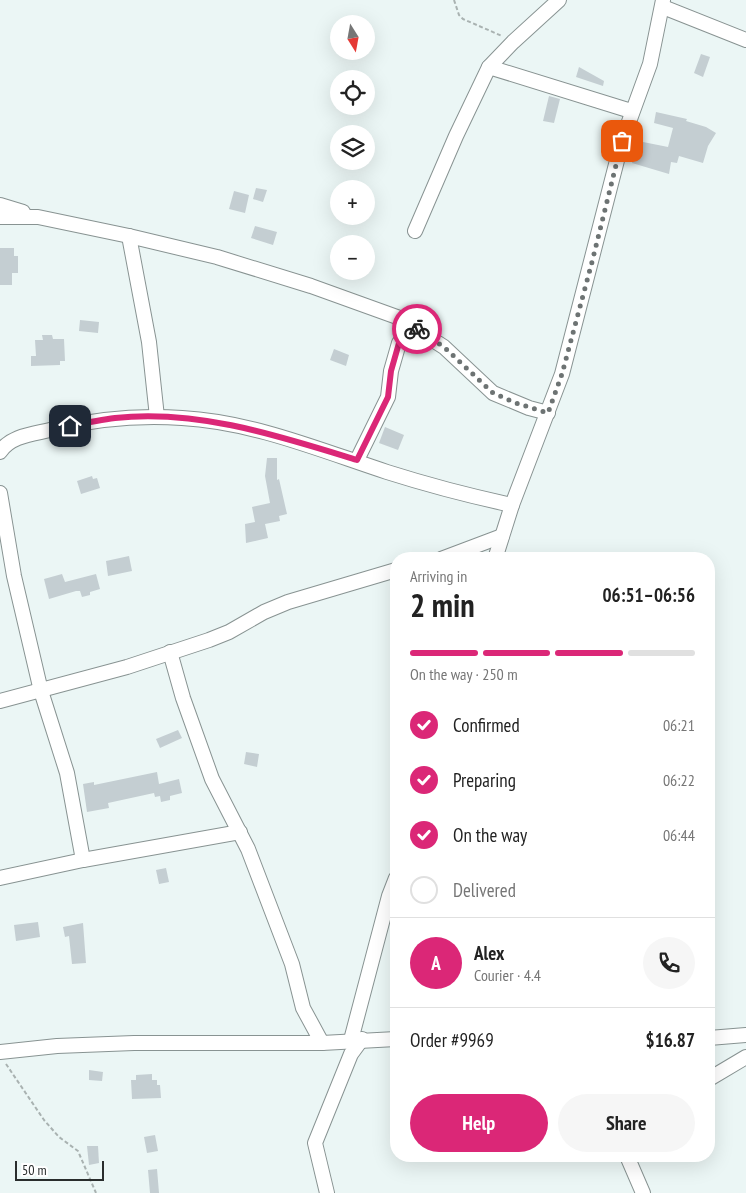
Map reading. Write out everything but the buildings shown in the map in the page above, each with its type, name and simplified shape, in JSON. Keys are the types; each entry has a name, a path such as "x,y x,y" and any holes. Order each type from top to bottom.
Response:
{"street":[{"path":"414,231 456,136 489,68 513,42 559,0"},
{"path":"497,552 512,505 562,374 631,111 650,64 663,3 746,40"},
{"path":"489,68 631,111"},
{"path":"0,205 38,217 129,236 216,258 311,286 397,317 444,347 493,393 516,403 548,413"},
{"path":"0,217 38,217"},
{"path":"129,236 149,342 157,417"},
{"path":"357,460 388,397 391,371 399,343 414,327"},
{"path":"1,447 19,438 116,418 184,418 240,426 293,440 388,472 512,505"},
{"path":"0,493 14,576 41,691 67,773 83,860"},
{"path":"460,552 502,536"},
{"path":"0,701 41,691 170,652 229,632 264,612 295,600 390,572"},
{"path":"170,652 183,698 212,779 240,832 292,964 303,1008 322,1043"},
{"path":"0,878 83,860 240,832"},
{"path":"326,1193 314,1144 356,1040 390,893"},
{"path":"715,1038 746,1035"},
{"path":"2,1057 57,1046 134,1043 322,1043 390,1039"},
{"path":"715,1076 746,1058"},
{"path":"629,1162 642,1193"}],"path":[{"path":"454,0 459,15 463,19 513,42"},
{"path":"2,1057 44,1120 59,1137 78,1151 96,1193"}],"way so far":[{"path":"417,329 444,347 493,393 529,408 548,413 562,374 622,141"}],"route":[{"path":"70,426 116,418 184,418 240,426 357,460 388,397 391,371 398,354 399,343 414,327 417,329"}]}
